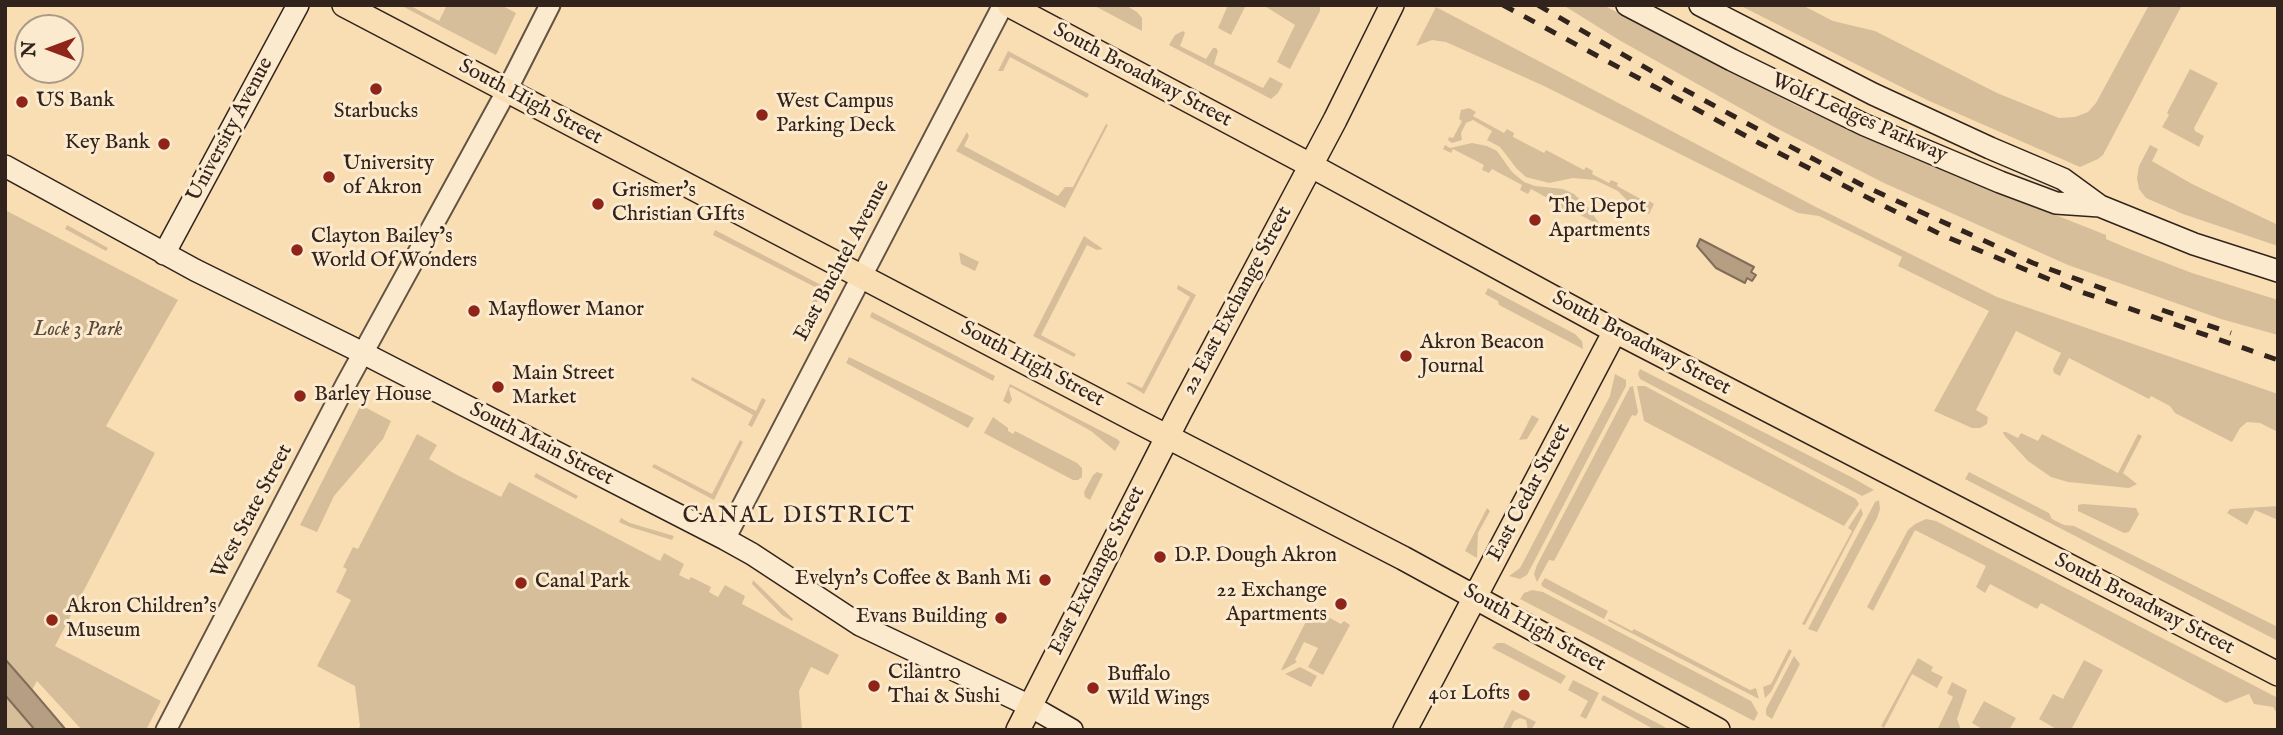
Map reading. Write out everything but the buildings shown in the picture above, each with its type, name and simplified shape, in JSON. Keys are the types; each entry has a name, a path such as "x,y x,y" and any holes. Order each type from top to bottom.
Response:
{"main road":[{"name":"University Avenue","path":"164,254 298,5"},
{"name":"South High Street","path":"344,5 1476,597 1718,730"},
{"name":"South Broadway Street","path":"1009,5 1615,331 2278,674"},
{"path":"1310,165 1392,5"},
{"name":"Wolf Ledges Parkway","path":"1700,5 1873,94 2063,179 2100,206 2194,244 2278,271"},
{"path":"1724,5 1757,34"},
{"name":"Wolf Ledges Parkway","path":"1645,10 1751,70 1866,125 2056,203 2100,206"},
{"name":"22 East Exchange Street","path":"1168,437 1310,165"},
{"name":"South Main Street","path":"5,166 164,254 725,539 860,625 1030,706 1072,730"},
{"name":"East Cedar Street","path":"1405,730 1615,331"},
{"name":"East Exchange Street","path":"1018,730 1168,437"}],"street":[{"name":"West State Street","path":"166,730 315,443 506,92 550,5"},
{"name":"East Buchtel Avenue","path":"725,539 1003,5"}],"green space":[{"path":"400,5 409,5 439,21 447,5 501,5 516,13 496,55"},
{"path":"1093,5 1125,5 1142,18 1142,31"},
{"path":"1228,5 1246,5 1231,35 1218,28"},
{"path":"1263,5 1320,5 1320,11 1290,69 1277,62 1295,25"},
{"path":"1563,5 1603,5 1795,105 1902,154 2106,235 2106,239 2127,248 2192,273 2278,300 2278,335 2221,319 2068,265 1884,183 1774,127 1619,40"},
{"path":"1739,5 1802,5 1833,21 1875,31 1997,93 2059,118 2075,117 2088,112 2096,103 2149,5 2182,5 2103,155 2080,167 1927,100"},
{"path":"1436,7 1816,207 1997,297 2278,394 2278,432 2260,423 2247,422 2232,442 2175,413 2170,406 2151,396 2149,399 2069,358 2060,376 2054,373 2053,369 2061,353 2016,331 1976,410 1988,417 1987,424 1972,428 1934,411 1989,311 1898,266 1902,257 1819,216 1798,213 1544,86 1446,42 1432,40 1416,46"},
{"path":"1183,31 1185,33 1180,46 1206,59 1213,48 1216,48 1218,51 1214,64 1263,88 1270,77 1283,84 1278,93 1271,99 1169,45 1175,35"},
{"path":"1008,51 1089,94 1087,98 1010,57 1003,71 998,71"},
{"path":"2190,69 2218,83 2194,128 2204,136 2199,147 2162,127"},
{"path":"1469,108 1476,112 1473,116 1504,133 1507,129 1514,133 1513,137 1544,153 1546,150 1584,170 1586,167 1593,171 1592,174 1609,183 1611,180 1618,183 1617,186 1648,203 1649,201 1654,204 1649,214 1636,210 1618,191 1595,180 1573,178 1549,183 1526,177 1500,147 1487,140 1492,131 1473,120 1466,123 1461,133 1462,140 1452,143 1448,140 1449,137 1453,138 1462,121 1459,119 1461,110"},
{"path":"1106,124 1108,125 1065,208 956,151 967,132 969,136 964,146 1058,196 1065,187 1073,187"},
{"path":"1472,143 1497,151 1512,172 1524,182 1563,189 1574,194 1587,206 1601,226 1569,209 1566,214 1561,211 1562,206 1531,189 1528,194 1520,190 1522,185 1492,169 1489,173 1482,170 1484,165 1453,149 1451,153 1443,149 1445,145 1450,148"},
{"path":"2150,145 2158,149 2152,161 2192,184 2278,225 2278,246 2183,214 2146,198 2139,189 2137,178 2139,166"},
{"name":"Lock 3 Park","path":"5,210 178,300 106,426 155,453 55,646 161,701 146,730 82,730 37,681 32,690 5,657"},
{"path":"67,225 108,248 106,251 65,229"},
{"path":"715,230 825,287 798,338 796,333 819,289 713,235"},
{"path":"1084,236 1103,249 1097,250 1087,245 1041,335 1076,354 1074,357 1033,336"},
{"path":"959,252 979,262 975,271 961,264"},
{"path":"1178,285 1196,295 1144,394 1126,383 1142,388 1190,297 1177,289"},
{"path":"1488,288 1575,334 1582,341 1583,349 1499,305 1498,301 1485,294"},
{"path":"872,312 995,376 993,381 870,317"},
{"path":"849,357 974,418 968,428 846,363"},
{"path":"1640,369 1874,490 1862,496 1640,379"},
{"path":"1615,374 1626,380 1626,386 1527,575 1520,579 1509,576 1520,568 1529,551 1610,396"},
{"path":"692,377 756,411 762,398 766,400 752,427 748,425 753,415 691,380"},
{"path":"1010,384 1117,439 1120,442 1115,451 1091,431 1011,387 1009,389 1012,400 1009,404 1003,401"},
{"path":"1633,386 1638,412 1636,416 1632,415 1554,561 1549,560 1537,582 1534,574 1537,565 1630,387"},
{"path":"1637,386 1645,386 1856,499 1859,504 1844,526 1644,421"},
{"path":"361,405 391,421 383,439 334,496 317,532 300,525"},
{"path":"1532,415 1539,419 1527,439 1519,440"},
{"path":"993,417 1013,434 1015,431 1077,463 1082,468 1082,477 1073,480 984,433"},
{"path":"2003,432 2018,438 2021,433 2038,441 2042,434 2118,473 2138,434 2142,436 2123,473 2137,484 2129,488 2068,482 2051,477 2028,461 2004,435"},
{"name":"Canal Park","path":"417,434 437,445 429,459 457,475 501,497 509,482 660,561 664,553 684,564 679,575 689,580 691,577 711,587 709,592 718,597 725,585 745,596 742,604 839,655 828,675 811,667 799,691 802,730 358,730 360,726 355,686 317,666 351,600 336,592 347,569 343,567 353,547 358,549"},
{"path":"740,440 743,442 714,500 652,467 654,464 712,494"},
{"path":"1097,472 1103,474 1090,500 1085,497 1084,492"},
{"path":"1969,472 2049,513 2052,519 2074,526 2278,627 2278,641 1965,479"},
{"path":"536,473 578,496 576,499 534,477"},
{"path":"1879,500 1877,518 1817,632 1808,629 1875,502"},
{"path":"2078,505 2136,508 2139,514 2129,532 2124,533 2078,511"},
{"path":"2278,506 2278,520 2255,510 2247,525 2227,513 2230,509"},
{"path":"1487,508 1490,511 1478,533 1477,558 1465,551"},
{"path":"1861,508 1863,514 1805,625 1802,624 1852,531 1848,528"},
{"path":"621,518 674,536 672,540 630,527 619,522"},
{"path":"1926,519 1936,521 2278,698 2278,715 2273,707 2254,704 2249,694 2226,703 2041,603 2037,609 1990,584 1985,593 1976,587 1986,566 1915,530 1873,611 1867,607 1908,530"},
{"path":"1545,578 1608,611 1604,619 1543,587 1541,584"},
{"path":"753,580 793,619 792,621 782,615 752,584"},
{"path":"1532,590 1543,592 1751,701 1758,713 1754,721 1520,599 1524,593"},
{"path":"1314,606 1320,609 1319,612 1341,624 1344,621 1350,625 1323,675 1308,667 1318,648 1304,642 1295,660 1297,662 1281,670"},
{"path":"1609,619 1632,631 1634,629 1750,690 1756,688 1759,699 1608,621"},
{"path":"1497,643 1504,643 1566,676 1561,684 1492,648"},
{"path":"1789,649 1792,651 1771,692 1765,698 1763,687 1771,684"},
{"path":"1794,656 1800,664 1772,719 1766,715 1766,709"},
{"path":"1918,658 1933,667 1931,671 1943,677 1937,688 1912,674 1884,728 1881,726"},
{"path":"2084,660 2103,670 2071,730 2058,730 2039,719 2053,694 2063,699"},
{"path":"1300,667 1317,676 1311,687 1285,674"},
{"path":"1573,680 1599,693 1586,719 1580,716 1588,701 1568,690"},
{"path":"1952,682 1967,690 1957,719 1961,730 1937,730 1953,697 1947,693"},
{"path":"5,695 35,730 5,730"},
{"path":"1603,695 1669,730 1655,730 1601,700"},
{"path":"1984,701 2016,718 2009,730 1984,730 1972,723"},
{"path":"1512,710 1536,722 1531,730 1528,730 1526,720 1520,718 1514,721 1510,730 1502,730"}],"shaded area":[{"path":"1700,239 1754,267 1751,272 1756,275 1752,281 1747,278 1745,283 1716,268 1697,246"},
{"path":"5,659 66,730 35,730 5,695"}],"railway":[{"path":"1503,5 1759,143 1942,235 2070,288 2278,360"},
{"path":"1538,5 1672,83 1862,185 2033,263 2112,292"},
{"path":"2162,310 2231,333"}],"place":[{"name":"Starbucks","path":"376,89"},
{"name":"US Bank","path":"22,102"},
{"name":"West Campus Parking Deck","path":"762,115"},
{"name":"Key Bank","path":"164,144"},
{"name":"University of Akron","path":"329,177"},
{"name":"Grismer's Christian GIfts","path":"598,204"},
{"name":"The Depot Apartments","path":"1535,220"},
{"name":"Clayton Bailey’s World Of Wonders","path":"297,250"},
{"name":"Mayflower Manor","path":"474,311"},
{"name":"Akron Beacon Journal","path":"1406,356"},
{"name":"Main Street Market","path":"498,387"},
{"name":"Barley House","path":"300,396"},
{"name":"D.P. Dough Akron","path":"1160,557"},
{"name":"Evelyn's Coffee & Banh Mi","path":"1045,580"},
{"name":"Canal Park","path":"521,583"},
{"name":"22 Exchange Apartments","path":"1341,604"},
{"name":"Evans Building","path":"1001,618"},
{"name":"Akron Children’s Museum","path":"52,620"},
{"name":"Cilantro Thai & Sushi","path":"874,686"},
{"name":"Buffalo Wild Wings","path":"1093,688"},
{"name":"401 Lofts","path":"1524,695"}],"district":[{"name":"CANAL DISTRICT","path":"799,517"}]}
